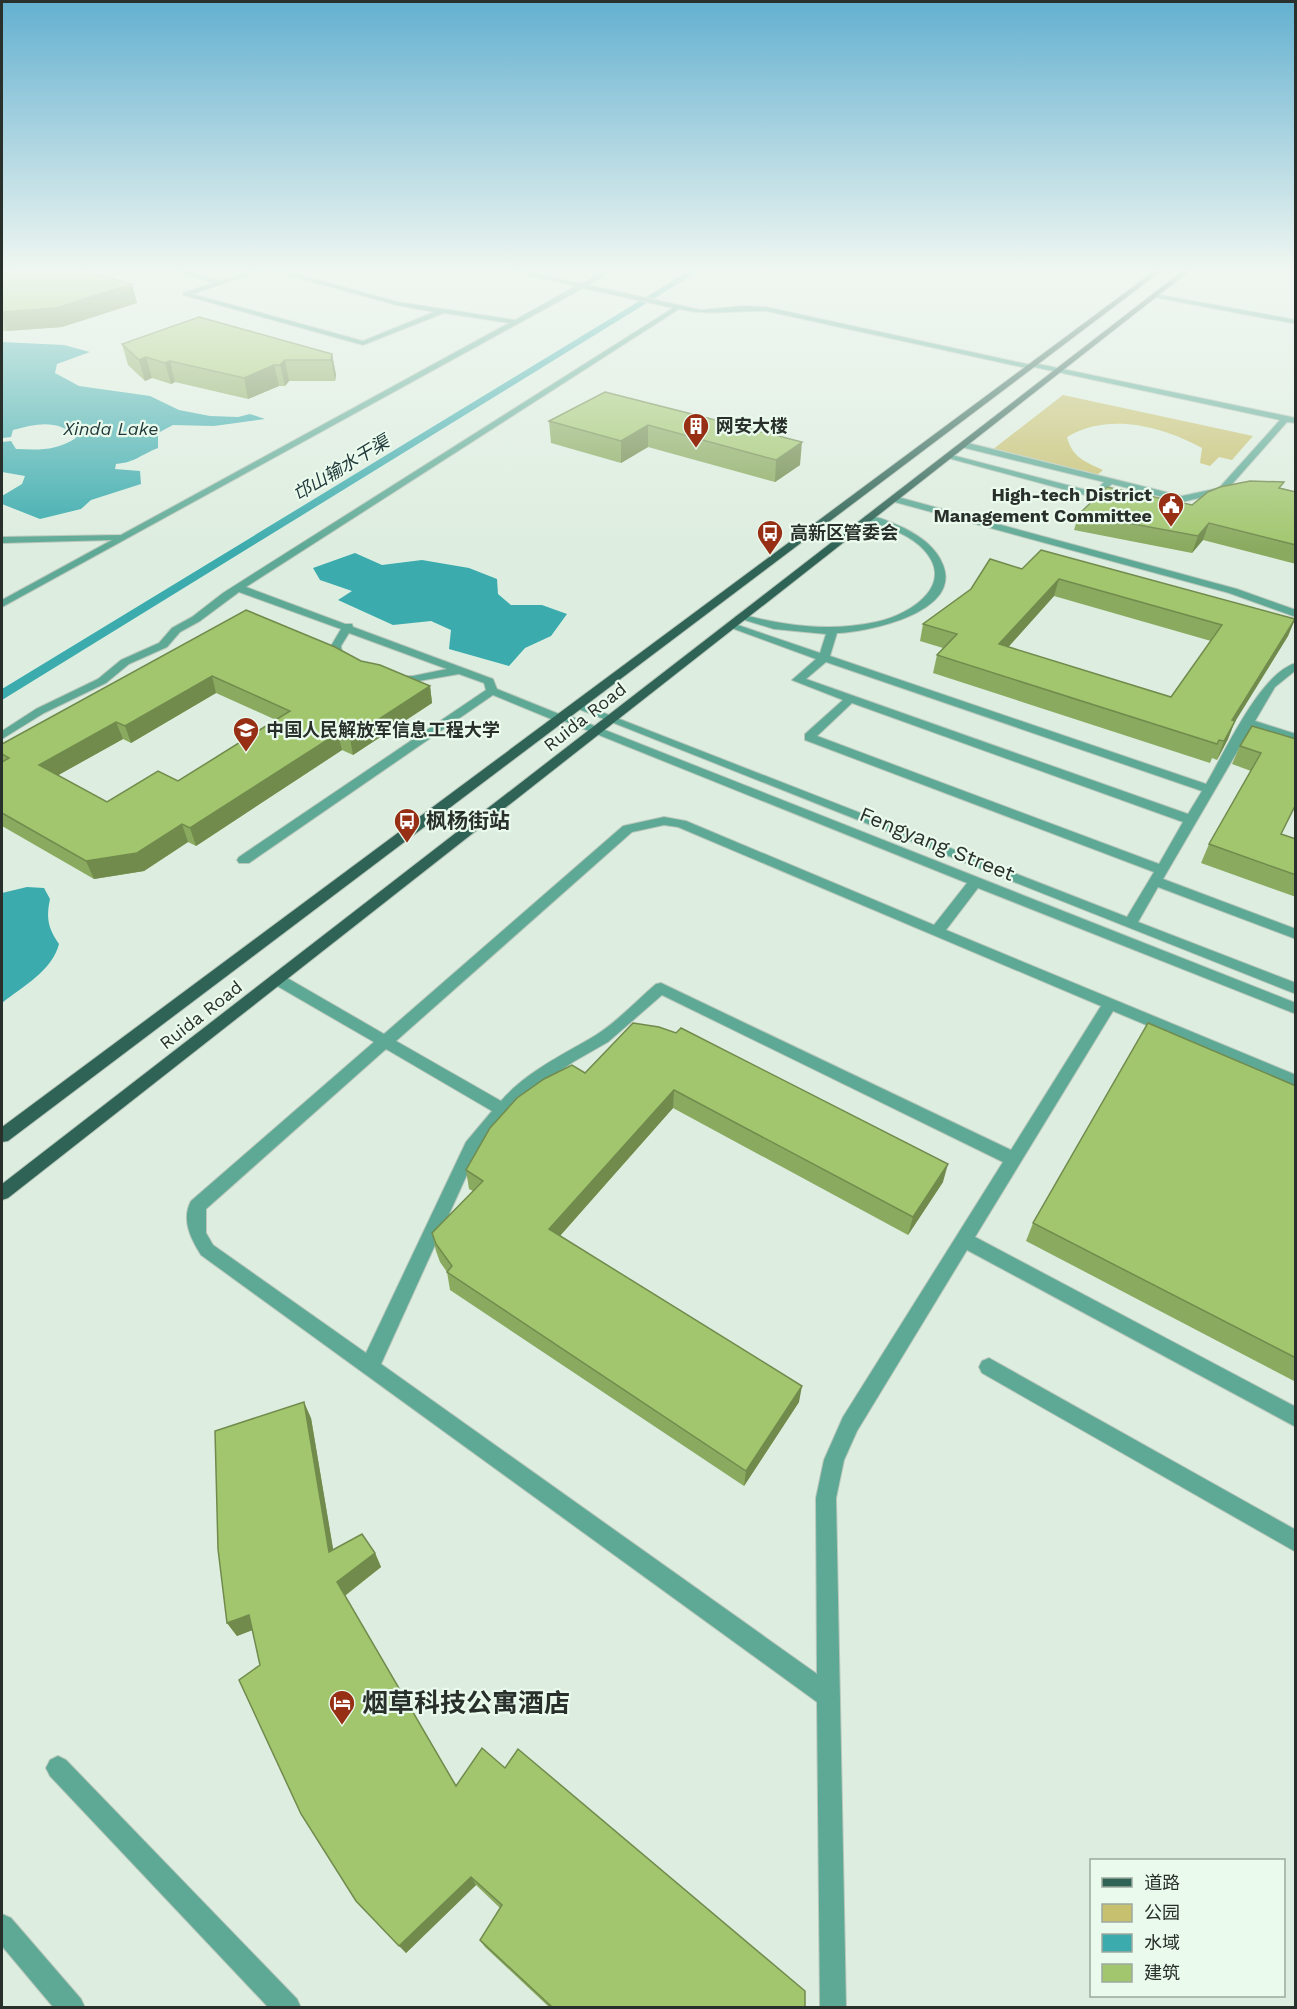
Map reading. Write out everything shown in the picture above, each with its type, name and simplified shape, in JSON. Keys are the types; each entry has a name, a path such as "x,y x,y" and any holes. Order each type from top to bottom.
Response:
{"main road":[{"name":"Ruida Road","path":"2,1136 1037,363"},
{"name":"Ruida Road","path":"2,1193 1069,363"}],"street":[{"path":"2,604 440,363"},
{"path":"2,736 40,711 102,681 125,662 163,645 176,630 196,620 238,588 591,363"},
{"path":"1018,363 1296,421"},
{"path":"964,445 1182,499 1222,490 1285,419"},
{"path":"948,458 1096,495 1111,481"},
{"path":"894,499 1250,596 1296,614"},
{"path":"737,621 788,628 833,630 867,627 897,619 923,605 937,589 940,571 931,553 912,537 869,518"},
{"path":"2,540 121,537"},
{"path":"238,588 348,626 460,670"},
{"path":"737,621 824,658 1209,789"},
{"path":"348,626 336,646 338,654 358,669"},
{"path":"833,630 824,658 798,680 1191,820"},
{"path":"1130,924 1270,686 1285,671 1296,666"},
{"path":"383,677 413,678 460,670"},
{"name":"Fengyang Street","path":"460,670 489,681 492,691 597,730 1296,1009"},
{"path":"244,860 492,691"},
{"path":"850,699 809,737 1159,875 1296,934"},
{"name":"Fengyang Street","path":"577,706 1296,989"},
{"path":"1248,723 1296,738"},
{"path":"830,1697 207,1250 197,1234 197,1206 628,829 664,821 681,824 1296,1082"},
{"path":"937,931 975,881"},
{"path":"277,979 502,1109"},
{"path":"370,1366 474,1142 519,1091 617,1027 661,988 1014,1159"},
{"path":"833,2007 826,1498 834,1460 850,1424 1110,1004"},
{"path":"964,1240 1296,1418"},
{"path":"989,1367 1296,1542"},
{"path":"58,1768 288,2007"},
{"path":"2,1927 72,2007"}],"green space":[{"path":"1063,395 1253,436 1232,460 1219,457 1210,466 1200,463 1202,448 1153,428 1135,425 1100,425 1083,429 1067,437 1076,454 1103,470 1097,475 992,450"}],"water":[{"name":"Xinda Lake","path":"2,363 60,363 57,364 55,373 79,386 150,396 179,410 210,416 238,417 250,414 265,419 214,426 173,425 158,433 158,448 133,460 116,464 115,469 140,471 141,484 91,500 81,509 40,519 2,504 2,496 22,484 25,476 2,472 2,442 11,441 16,449 40,449 61,445 76,438 62,427 46,424 13,430 11,437 2,438"},
{"path":"538,363 550,363 2,700 2,689"},
{"path":"355,553 382,565 422,560 469,568 497,579 498,594 511,605 542,605 567,614 551,636 525,648 509,666 449,649 451,630 431,621 393,625 338,600 352,591 320,580 313,568"},
{"path":"27,887 44,888 50,899 49,923 59,944 55,954 43,970 2,1003 2,893"}],"building":[{"path":"178,363 282,363 244,378"},
{"path":"605,392 802,442 776,460 648,425 621,441 549,421"},
{"path":"1250,481 1284,482 1279,488 1296,492 1296,545 1209,523 1198,536 1079,514 1107,487 1192,505 1208,492 1220,487"},
{"path":"1041,550 1295,619 1232,720 1235,721 1224,741 1219,740 1217,744 937,655 957,634 923,624 971,589 990,559 1022,569","holes":["1059,579 1222,625 1171,697 999,644"]},
{"path":"246,610 335,647 361,661 380,665 430,686 350,738 338,733 190,828 182,824 137,853 86,861 2,813 2,762 9,758 2,754 2,744","holes":["212,676 290,711 178,781 158,771 107,802 39,765 116,722 125,726"]},
{"path":"1252,726 1296,739 1296,804 1281,834 1296,839 1296,875 1209,844 1261,753 1240,746"},
{"path":"633,1023 659,1027 676,1033 681,1028 948,1164 913,1217 674,1090 549,1229 802,1386 746,1471 447,1272 452,1266 436,1244 432,1233 483,1181 466,1170 490,1128 517,1098 544,1079 572,1065 585,1073"},
{"path":"1148,1023 1296,1086 1296,1358 1033,1223"},
{"name":"烟草科技公寓酒店","path":"304,1402 329,1552 362,1534 375,1553 337,1582 456,1786 482,1748 505,1768 518,1749 805,1991 805,2007 552,2007 480,1940 502,1905 471,1877 399,1946 356,1901 301,1814 239,1680 260,1665 249,1615 227,1623 218,1549 215,1431"}],"place":[{"name":"网安大楼","path":"696,449"},
{"name":"High-tech District Management Committee","path":"1171,528"},
{"name":"高新区管委会","path":"770,556"},
{"name":"中国人民解放军信息工程大学","path":"246,753"},
{"name":"枫杨街站","path":"407,844"},
{"name":"烟草科技公寓酒店","path":"342,1726"}],"water label":[{"name":"邙山输水干渠","path":"341,468"}]}
